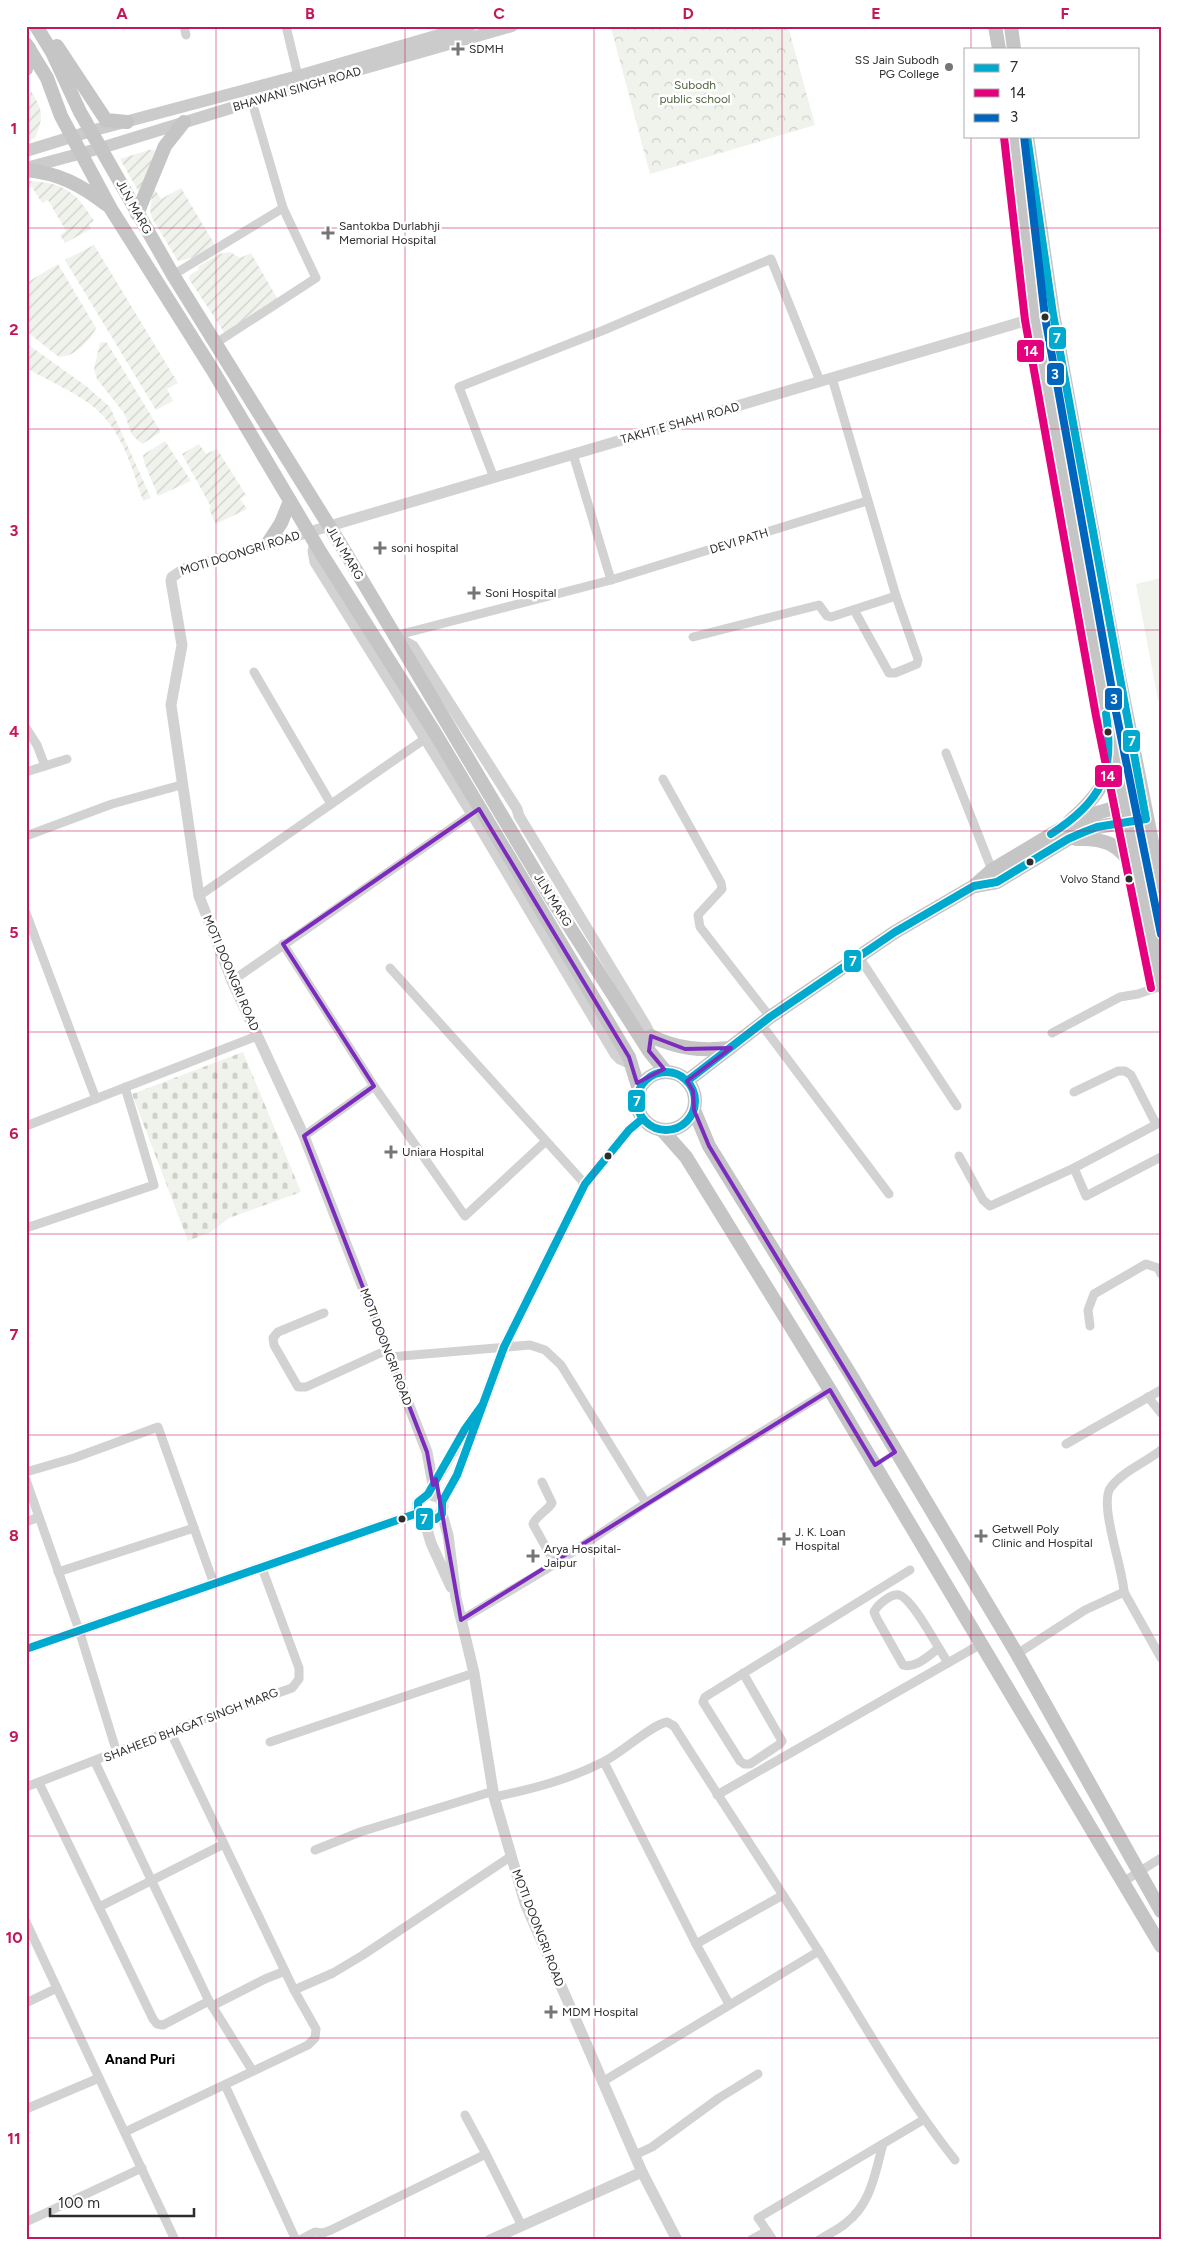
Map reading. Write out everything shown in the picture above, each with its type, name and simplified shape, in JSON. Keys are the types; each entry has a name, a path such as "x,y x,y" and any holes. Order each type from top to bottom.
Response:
{"main road":[{"name":"JLN MARG","path":"36,26 52,52 80,112 173,275 328,525 548,893 650,1051 666,1072"},
{"path":"45,26 106,120 127,122"},
{"name":"BHAWANI SINGH ROAD","path":"26,150 298,76 470,26"},
{"name":"BHAWANI SINGH ROAD","path":"26,169 83,154 184,122 512,26"},
{"path":"995,26 999,48"},
{"path":"1010,26 1014,48"},
{"name":"JLN MARG","path":"28,46 47,78 61,116 111,208 212,370 430,736 629,1057 639,1090"},
{"path":"26,69 28,46"},
{"path":"137,214 165,146 184,122"},
{"path":"1014,138 1035,318 1109,732 1161,986"},
{"path":"1027,138 1052,314 1146,819 1161,887"},
{"path":"26,169 59,176 82,186 111,208"},
{"path":"268,543 278,529 290,501"},
{"path":"974,886 998,882 1065,834 1093,800 1106,776 1110,760 1109,732"},
{"path":"687,1081 766,1020 895,932 974,886 992,870 1124,804 1143,800"},
{"path":"1065,834 1126,821 1146,819"},
{"path":"1065,834 1096,838 1116,846 1128,858 1140,881"},
{"path":"651,1036 668,1045 685,1049 707,1051 730,1048"},
{"path":"694,1110 682,1126 673,1130 663,1131 653,1128 642,1118 636,1102 639,1090 649,1077 666,1072 679,1075 687,1081 693,1091 695,1100 694,1110 709,1146 852,1377 1017,1654 1138,1873 1161,1910"},
{"path":"663,1131 686,1157 830,1390 1161,1946"},
{"path":"875,1465 895,1452"}],"street":[{"path":"286,26 298,76"},
{"path":"216,343 299,291 316,278 283,208 252,102"},
{"path":"173,275 283,208"},
{"path":"494,478 459,388 604,330 771,259 820,381"},
{"name":"TAKHT E SHAHI ROAD","path":"311,537 328,525 1052,314"},
{"path":"832,378 867,501 918,661 914,666 890,673 854,610"},
{"path":"573,454 610,580"},
{"name":"DEVI PATH","path":"394,636 610,580 867,501"},
{"name":"MOTI DOONGRI ROAD","path":"311,537 268,543 184,569 172,576 171,581 182,645 170,705 199,896 232,981 304,1136 427,1452 431,1490"},
{"path":"693,637 819,605 829,617 896,596"},
{"path":"394,636 413,646 517,809 519,816 592,934 651,1036 650,1051"},
{"path":"254,672 331,804"},
{"path":"26,728 37,745 45,766"},
{"path":"199,896 430,736"},
{"path":"946,753 992,870"},
{"path":"26,772 68,759"},
{"path":"663,779 721,883 722,889 698,916 700,927 889,1194"},
{"path":"26,836 112,804 181,785"},
{"path":"232,981 476,811"},
{"path":"26,913 96,1099"},
{"path":"283,944 374,1086 465,1216 546,1141"},
{"path":"859,957 957,1106"},
{"path":"390,968 585,1184"},
{"path":"1052,1033 1120,997 1161,986"},
{"path":"26,1126 257,1036"},
{"path":"959,1156 983,1200 990,1206 1074,1168 1158,1123 1130,1075 1125,1071 1118,1071 1074,1092"},
{"path":"304,1136 374,1086"},
{"path":"26,1228 154,1184 125,1087"},
{"path":"26,1650 214,1584 421,1516 436,1519 457,1475 504,1347 585,1184 629,1130 642,1118"},
{"path":"1074,1168 1086,1196 1161,1157"},
{"path":"1090,1326 1088,1310 1094,1294 1146,1264 1158,1268 1161,1274"},
{"path":"324,1313 278,1332 273,1338 274,1345 298,1387 306,1387 388,1353 530,1345 545,1350 561,1365 646,1504"},
{"path":"461,1620 555,1564 646,1504 830,1390"},
{"path":"1066,1444 1161,1390"},
{"path":"1148,1397 1161,1413"},
{"path":"421,1516 418,1502 431,1490 465,1429 483,1404"},
{"path":"26,1472 74,1458 158,1427 214,1584"},
{"path":"1161,1450 1122,1476 1111,1486 1106,1494 1107,1510 1122,1572 1124,1592 1157,1642 1161,1658"},
{"path":"26,1480 79,1630 117,1753"},
{"path":"542,1482 552,1503 535,1519 533,1524 555,1564"},
{"path":"431,1490 442,1508"},
{"name":"MOTI DOONGRI ROAD","path":"442,1508 448,1535 456,1598 474,1672 494,1794 510,1857 525,1903 602,2082 642,2172 677,2240"},
{"name":"MOTI DOONGRI ROAD","path":"421,1516 456,1598"},
{"path":"26,1522 39,1517"},
{"path":"58,1572 194,1528"},
{"name":"SHAHEED BHAGAT SINGH MARG","path":"26,1787 95,1762 170,1731 292,1688 299,1679 299,1668 262,1568"},
{"path":"743,1673 782,1741 750,1764 744,1764 740,1761 703,1702 705,1697 743,1673 910,1570"},
{"path":"1017,1654 1085,1610 1124,1592"},
{"path":"939,1648 919,1663 908,1667 903,1666 877,1620 874,1612 877,1606 891,1596 897,1594 903,1597 939,1648 948,1662"},
{"path":"717,1795 981,1644"},
{"path":"270,1742 474,1672"},
{"path":"315,1850 360,1832 494,1794 548,1786 604,1762 626,1749 660,1724 667,1722 674,1726 783,1895 923,2120 955,2160"},
{"path":"125,2132 308,2045 315,2038 316,2029 294,1990 170,1731"},
{"path":"95,1762 211,2003 252,2070"},
{"path":"604,1762 696,1944 729,2004"},
{"path":"39,1783 152,2019 157,2024 163,2025 285,1971"},
{"path":"99,1907 224,1844"},
{"path":"294,1990 333,1973 363,1955 510,1857"},
{"path":"1123,1882 1161,1858"},
{"path":"696,1944 783,1895"},
{"path":"26,1922 175,2240"},
{"path":"602,2082 819,1951"},
{"path":"26,2003 57,1988"},
{"path":"635,2155 652,2147 719,2098 758,2074"},
{"path":"26,2109 99,2078"},
{"path":"225,2085 298,2240 315,2232 323,2233 331,2230 486,2154"},
{"path":"464,2115 522,2226"},
{"path":"773,2240 758,2218 923,2120"},
{"path":"819,2240 846,2224 859,2211 868,2195 883,2144"},
{"path":"26,2222 142,2168"},
{"path":"490,2240 642,2172"},
{"path":"751,2240 767,2231"}],"highlighted area":[{"path":"479,809 629,1057 637,1083 664,1069 649,1051 651,1036 685,1049 731,1048 687,1081 693,1091 694,1110 709,1146 895,1452 875,1465 830,1390 461,1620 436,1479 433,1485 427,1452 304,1136 374,1086 283,944"}],"green space":[{"name":"Subodh public school","path":"616,26 788,26 815,125 650,174 611,28"},
{"path":"31,91 40,109 41,119 35,138 26,142 26,109"},
{"path":"155,150 140,194 120,159"},
{"path":"26,181 49,183 74,195 94,221 89,224 91,229 65,243 60,235 66,231 48,200 42,203 32,187 26,190"},
{"path":"153,187 161,199 181,188 215,245 192,258 178,261 152,218 150,210"},
{"path":"94,245 178,383 167,389 173,401 156,410 65,260"},
{"path":"230,252 240,258 251,253 277,298 228,333 224,332 189,279 190,275 198,270 199,266 219,254"},
{"path":"58,264 96,328 75,352 59,357 26,331 26,283"},
{"path":"26,343 86,386 110,407 151,498 143,501 120,440 105,418 81,398 26,368"},
{"path":"100,343 107,343 161,432 142,444 132,435 124,413 97,379 94,369"},
{"path":"165,441 191,481 158,496 143,455"},
{"path":"199,444 206,454 217,449 246,495 240,499 247,509 216,524 209,509 211,507 182,454"},
{"path":"1161,578 1161,699 1158,700 1136,584"},
{"path":"243,1052 301,1192 229,1218 211,1232 188,1241 132,1094"}],"transit line":[{"name":"14","path":"1004,138 1025,320 1096,716 1151,988"},
{"name":"3","path":"1024,138 1045,317 1116,712 1161,934"},
{"name":"7","path":"687,1081 770,1017 895,932 974,886 997,882 1068,839 1084,832 1097,827 1146,819 1053,314 1027,138"},
{"name":"7","path":"1051,834 1082,810 1101,784 1106,770 1108,753 1106,714"},
{"name":"7","path":"660,1072 672,1072 687,1080 695,1095 695,1101 695,1107 687,1122 672,1130 660,1130 645,1122 637,1107 637,1095 645,1080 660,1072"},
{"name":"7","path":"504,1347 585,1184 629,1130 642,1119"},
{"name":"7","path":"504,1347 457,1475 442,1502 442,1514 436,1519 424,1519 418,1513 418,1502 428,1494 465,1429 483,1404 504,1347"},
{"name":"7","path":"26,1649 418,1513"}],"place":[{"name":"SDMH","path":"458,49"},
{"name":"SS Jain Subodh PG College","path":"949,67"},
{"name":"Santokba Durlabhji Memorial Hospital","path":"328,233"},
{"name":"soni hospital","path":"380,548"},
{"name":"Soni Hospital","path":"474,593"},
{"name":"Volvo Stand","path":"1129,879"},
{"name":"Uniara Hospital","path":"391,1152"},
{"name":"Getwell Poly Clinic and Hospital","path":"981,1536"},
{"name":"J. K. Loan Hospital","path":"784,1539"},
{"name":"Arya Hospital- Jaipur","path":"533,1556"},
{"name":"MDM Hospital","path":"551,2012"}],"district":[{"name":"Anand Puri","path":"140,2059"}]}
